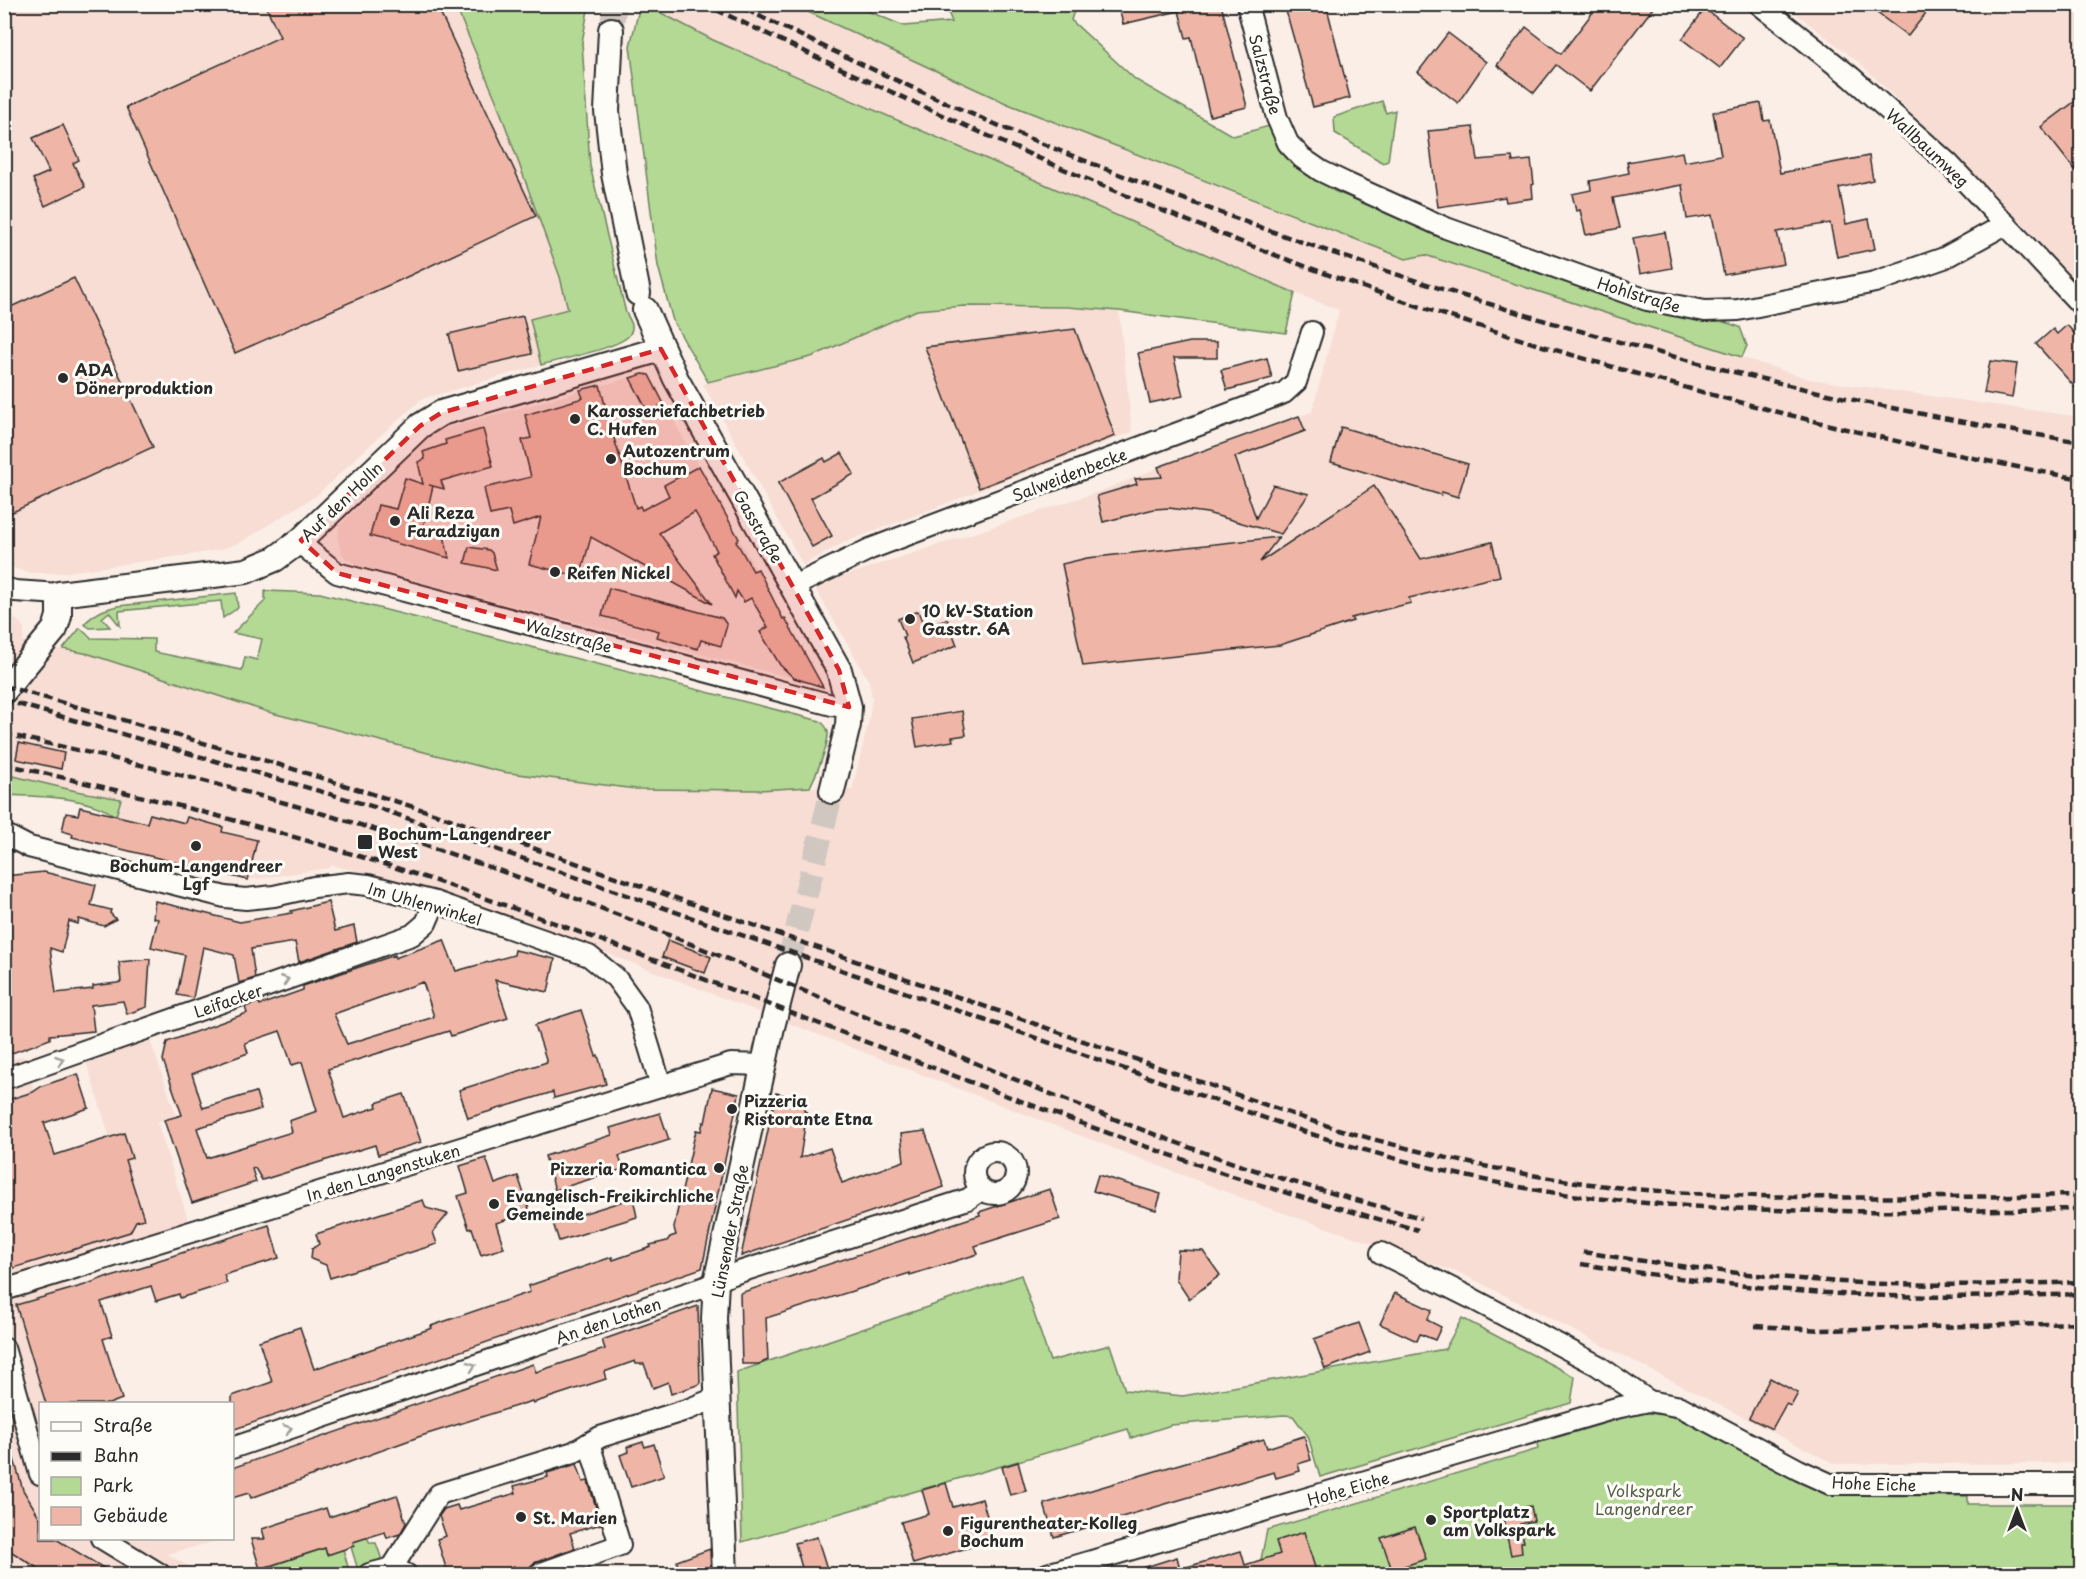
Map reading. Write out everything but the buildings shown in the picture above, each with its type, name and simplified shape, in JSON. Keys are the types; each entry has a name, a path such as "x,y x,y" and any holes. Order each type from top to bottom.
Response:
{"street":[{"name":"Salzstraße","path":"1247,4 1277,118 1288,143"},
{"name":"Wallbaumweg","path":"1759,4 1851,77 1949,164 2082,306"},
{"name":"Gasstraße","path":"611,30 607,111 614,174 642,302 676,380 794,586 839,670 846,688 849,707"},
{"name":"Hohlstraße","path":"1288,143 1302,158 1321,171 1446,228 1647,300 1705,311 1738,310 1875,282 1944,258 2006,224"},
{"name":"Salweidenbecke","path":"794,586 870,549 1284,393 1296,382 1312,332"},
{"name":"Auf den Holln","path":"4,588 59,594 246,572 275,559 301,540 420,426 441,413 661,349"},
{"name":"Walzstraße","path":"301,540 307,549 337,573 832,705 849,707"},
{"path":"4,691 55,629 59,594"},
{"path":"832,791 848,725 849,707"},
{"name":"Im Uhlenwinkel","path":"4,834 29,847 225,897 246,899 348,883 368,885 435,902 589,956 616,978 637,1007 661,1086"},
{"name":"Leifacker","path":"4,1079 412,935 426,922 435,902"},
{"name":"Lünsender Straße","path":"725,1575 714,1318 716,1282 788,965"},
{"name":"In den Langenstuken","path":"4,1290 731,1064 764,1065"},
{"name":"An den Lothen","path":"234,1447 716,1282 730,1275 968,1199 981,1190"},
{"name":"Hohe Eiche","path":"1381,1253 1597,1365 1649,1401"},
{"path":"4,1348 39,1470"},
{"path":"369,1575 399,1571 439,1494 574,1452 600,1437 717,1397"},
{"name":"Hohe Eiche","path":"1047,1575 1616,1408 1649,1401 1681,1407 1830,1484 2082,1484"},
{"path":"539,1575 620,1545 589,1443"},
{"path":"103,1540 160,1575"}],"highlighted area":[{"path":"661,349 839,670 849,707 337,573 301,540 420,426 441,413"}],"shaded area":[{"path":"4,5 455,5 496,100 560,277 568,309 531,319 541,365 422,399 317,495 241,542 222,549 195,554 61,573 32,573 5,566"},
{"path":"646,5 793,5 1008,104 1406,259 1425,255 1809,379 2081,417 2081,1463 1835,1464 1465,1275 1266,1207 567,938 399,881 332,865 330,868 247,880 109,846 121,799 5,774 4,614 21,624 24,629 23,641 57,650 89,653 636,789 759,790 810,787 852,790 869,720 871,690 869,681 814,586 1104,490 1195,453 1312,412 1339,310 1295,293 713,40"},
{"path":"1785,5 2081,5 2081,290 2018,219 1861,64"},
{"path":"964,306 1067,307 1119,311 1132,432 843,543 803,565 703,384 811,357 916,310"},
{"path":"643,374 649,375 721,508 817,676 811,683 359,566 342,554 338,540 339,526 428,436 438,430"},
{"path":"150,1040 176,1115 157,1122 194,1238 63,1281 100,1402 39,1402 39,1540 220,1540 167,1554 203,1574 5,1574 4,1062 23,1056 55,1155 110,1138 86,1060"}],"green space":[{"path":"455,5 589,5 582,42 590,166 626,313 632,326 630,334 616,344 541,365 530,319 568,309 560,277 496,100"},
{"path":"640,5 646,5 713,40 1295,293 1286,333 1119,311 1067,307 964,306 917,310 811,357 708,382 673,321 658,266 630,46"},
{"path":"793,5 853,5 904,26 952,22 945,5 1076,5 1071,20 1136,80 1233,136 1269,126 1290,155 1334,191 1424,226 1740,327 1747,346 1742,357 1425,255 1406,259 1008,104"},
{"path":"1382,101 1386,113 1395,110 1388,161 1383,163 1335,133 1334,117"},
{"path":"265,591 320,593 820,721 828,730 828,738 819,768 810,787 759,790 636,789 502,772 268,712 89,654 63,649 80,628 91,638 154,639 154,652 242,670 245,657 257,660 262,639 233,633 265,601"},
{"path":"236,593 238,608 223,618 221,601 119,611 120,626 109,612 102,618 110,627 90,628 84,624 100,612 118,606"},
{"path":"5,774 121,799 116,816 91,804 62,798 5,795"},
{"path":"1021,1275 1050,1361 1110,1345 1125,1390 1183,1396 1445,1349 1462,1318 1575,1377 1571,1403 1320,1477 1308,1436 1293,1416 1171,1425 1131,1438 1128,1429 742,1542 737,1372"},
{"name":"Volkspark Langendreer","path":"1642,1412 1677,1418 1827,1495 1968,1496 1968,1504 2081,1504 2081,1574 1258,1574 1267,1530 1538,1449 1537,1443"},
{"path":"367,1537 370,1543 376,1543 381,1557 379,1564 361,1571 358,1570 351,1547 354,1546 353,1542"},
{"path":"325,1548 327,1555 343,1549 350,1574 277,1574 273,1565"}],"tunnel":[{"path":"611,30 615,4"},
{"path":"788,965 832,791"}],"railway":[{"path":"704,4 1025,152 1155,208 1345,281 1533,343 1724,398 1902,442 2082,479"},
{"path":"734,4 902,83 1030,139 1195,203 1444,290 1570,328 1824,393 1953,420 2082,442"},
{"path":"4,686 277,764 436,814 1312,1121 1440,1156 1526,1174 1659,1191 1817,1197 2082,1195"},
{"path":"4,700 378,808 1308,1133 1435,1169 1564,1194 1693,1206 1822,1211 2082,1209"},
{"path":"4,734 153,768 301,807 519,877 669,935 1139,1129 1319,1190 1421,1218"},
{"path":"4,764 233,820 403,870 649,958 1121,1138 1267,1187 1418,1230"},
{"path":"1583,1252 1727,1272 1846,1282 1947,1285 2082,1282"},
{"path":"1581,1264 1725,1284 1846,1294 1947,1297 2082,1294"},
{"path":"1755,1326 1822,1330 2082,1323"}],"place":[{"name":"ADA Dönerproduktion","path":"63,378"},
{"name":"Karosseriefachbetrieb C. Hufen","path":"575,419"},
{"name":"Autozentrum Bochum","path":"611,459"},
{"name":"Ali Reza Faradziyan","path":"395,521"},
{"name":"Reifen Nickel","path":"555,572"},
{"name":"10 kV-Station Gasstr. 6A","path":"910,619"},
{"name":"Bochum-Langendreer West","path":"365,842"},
{"name":"Bochum-Langendreer Lgf","path":"196,846"},
{"name":"Pizzeria Ristorante Etna","path":"732,1109"},
{"name":"Pizzeria Romantica","path":"719,1168"},
{"name":"Evangelisch-Freikirchliche Gemeinde","path":"494,1204"},
{"name":"St. Marien","path":"521,1517"},
{"name":"Sportplatz am Volkspark","path":"1431,1520"},
{"name":"Figurentheater-Kolleg Bochum","path":"948,1531"}]}
